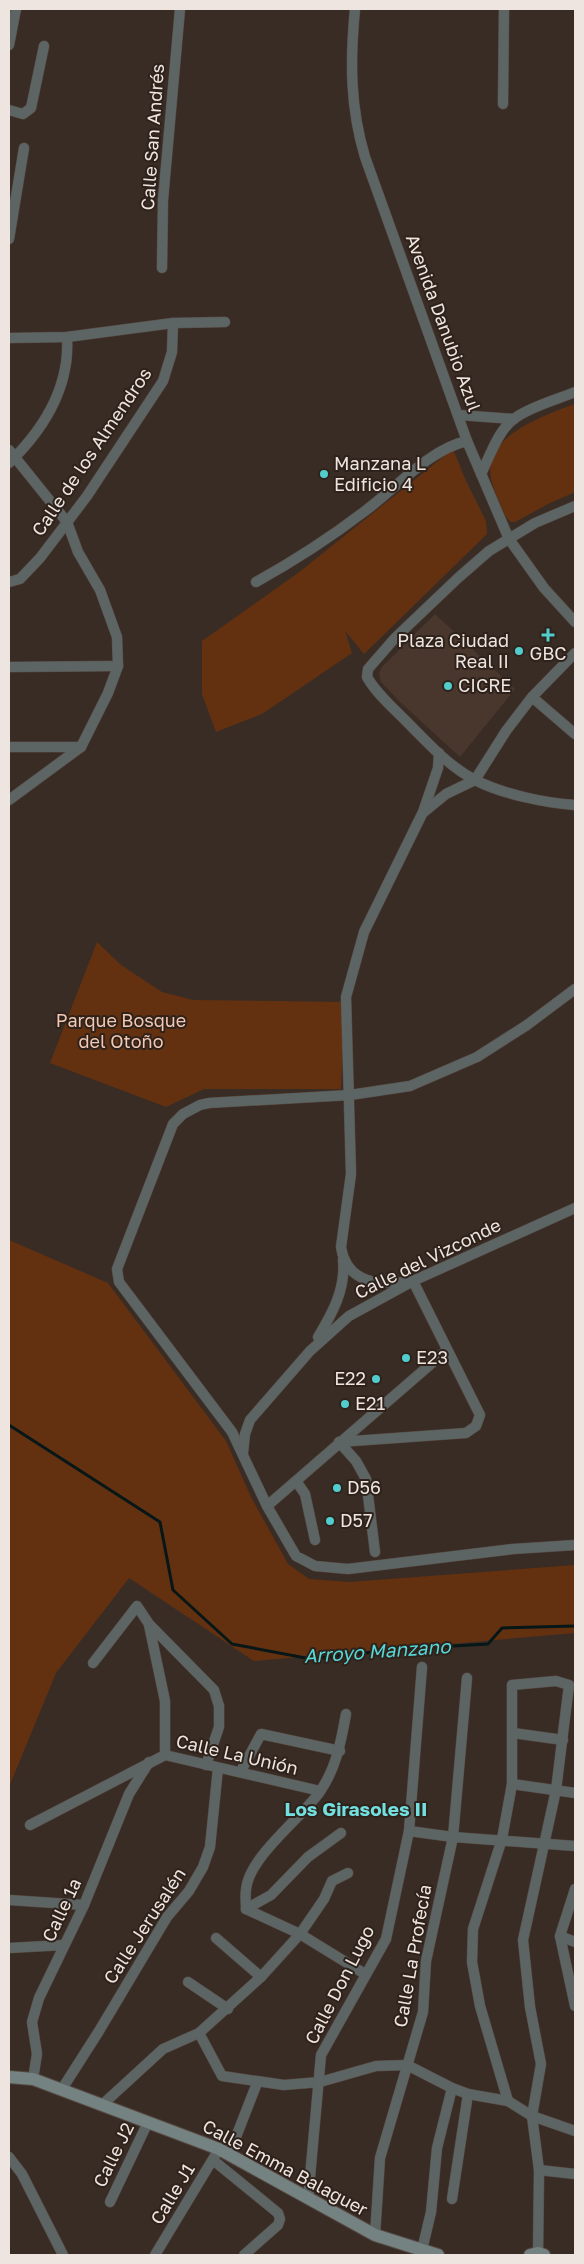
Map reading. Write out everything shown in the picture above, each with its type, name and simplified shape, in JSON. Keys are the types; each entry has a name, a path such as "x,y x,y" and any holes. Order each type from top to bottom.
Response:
{"street":[{"path":"9,44 16,9"},
{"name":"Calle San Andrés","path":"162,268 163,200 180,9"},
{"name":"Avenida Danubio Azul","path":"355,9 352,99 357,129 467,441 509,539 544,588 575,622"},
{"path":"503,104 504,9"},
{"path":"9,110 23,114 31,108 44,46"},
{"path":"9,239 13,195 24,148"},
{"path":"9,338 68,336 173,322 225,322"},
{"name":"Calle de los Almendros","path":"9,582 20,579 40,558 67,522 163,381 172,352 173,322"},
{"path":"9,800 81,747 108,693 118,666 117,637 100,590 78,552 67,522 10,457 38,430 60,390 68,357 68,336"},
{"path":"481,474 499,438 514,419 548,402 575,392"},
{"path":"459,415 514,419"},
{"path":"256,582 296,559 365,512 436,454 452,444 467,441"},
{"path":"575,506 535,523 489,551 395,638 368,669 367,677 371,684 439,753 475,780 518,795 557,804 575,805"},
{"path":"423,812 446,794 475,780 506,731 532,697 575,653"},
{"path":"9,667 118,666"},
{"path":"532,697 575,734"},
{"path":"9,747 81,747"},
{"path":"310,1350 334,1310 344,1271 341,1247 351,1174 346,997 364,932 423,812 438,768 439,753"},
{"path":"575,989 527,1026 477,1058 410,1086 350,1095 224,1101 200,1105 183,1114 173,1124 117,1269 118,1282 232,1432 267,1506 296,1556 315,1566 348,1569 504,1550 575,1545"},
{"name":"Calle del Vizconde","path":"243,1455 245,1434 250,1420 310,1350 349,1316 413,1281 575,1208"},
{"path":"339,1442 466,1433 476,1426 480,1415 413,1281 389,1284 360,1277 348,1267 343,1258 341,1247"},
{"path":"267,1506 447,1350"},
{"path":"225,1423 238,1424 250,1420"},
{"path":"339,1442 356,1461 366,1479 375,1552"},
{"path":"296,1481 305,1494 315,1540"},
{"path":"93,1663 137,1606 149,1624 214,1690 219,1706 219,1727 206,1766"},
{"path":"149,1624 165,1701 165,1755"},
{"name":"Calle Don Lugo","path":"308,2199 321,2055 386,1939 409,1831 422,1667"},
{"name":"Calle La Profecía","path":"375,2235 380,2158 423,2012 426,1961 453,1836 467,1678"},
{"path":"508,2101 480,2006 472,1962 473,1929 502,1839 512,1784 512,1685 556,1681 570,1685 563,1740 556,1790 522,1940 530,2007 541,2064 532,2116 539,2170 538,2255"},
{"path":"246,1909 246,1888 250,1876 264,1852 320,1791 340,1751 346,1714"},
{"path":"513,1733 563,1740"},
{"path":"241,1772 260,1734 340,1751"},
{"name":"Calle La Unión","path":"30,1825 165,1755 320,1791"},
{"name":"Calle 1a","path":"33,2078 37,2054 32,2022 39,1998 84,1905 128,1794 149,1762"},
{"name":"Calle Jerusalén","path":"62,2089 167,1917 189,1891 203,1867 210,1846 218,1768"},
{"path":"512,1784 575,1793"},
{"path":"409,1831 575,1846"},
{"path":"246,1909 272,1895 308,1857 341,1833"},
{"path":"103,2104 164,2049 199,2033 228,2009 261,1977 300,1934 324,1900 332,1881 348,1873"},
{"path":"575,1889 574,1902 560,1936 575,2006"},
{"path":"9,1900 84,1905"},
{"path":"246,1909 300,1934 365,1974"},
{"path":"560,1936 575,1942"},
{"path":"216,1938 261,1977"},
{"path":"9,1948 64,1945"},
{"path":"188,1982 228,2009"},
{"path":"199,2033 222,2076 257,2083 284,2085 320,2082 376,2066 407,2064 452,2088 468,2094 508,2101 532,2116 575,2131"},
{"name":"Calle Emma Balaguer","path":"9,2077 33,2078 148,2122 220,2155 375,2235 438,2255"},
{"name":"Calle J1","path":"155,2255 220,2155 257,2083"},
{"path":"422,2250 431,2212 437,2148 452,2088"},
{"path":"452,2199 468,2094"},
{"name":"Calle J2","path":"110,2202 148,2122"},
{"path":"220,2155 280,2218 278,2224 244,2255"},
{"path":"9,2157 22,2174 63,2255"},
{"path":"539,2170 575,2174"}],"shaded area":[{"name":"CICRE","path":"435,614 515,689 460,757 401,703 381,682 379,674 381,668"}],"green space":[{"path":"575,404 575,492 515,522 511,522 506,517 490,475 493,456 510,435 537,419"},
{"path":"453,449 466,481 486,521 487,534 364,654 345,631 352,653 262,714 216,732 202,694 202,641 298,573"},
{"name":"Parque Bosque del Otoño","path":"97,942 121,965 162,992 193,1000 344,1002 341,1089 204,1089 166,1107 50,1063"},
{"path":"9,1240 108,1283 226,1441 251,1497 288,1564 309,1579 349,1582 575,1565 575,1633 254,1661 129,1578 56,1673 9,1787"}],"waterway":[{"name":"Arroyo Manzano","path":"9,1425 160,1522 173,1590 232,1644 311,1659 400,1649 488,1644 502,1628 575,1626"}],"place":[{"name":"Manzana L Edificio 4","path":"324,474"},
{"name":"GBC","path":"548,635"},
{"name":"Plaza Ciudad Real II","path":"519,651"},
{"name":"CICRE","path":"448,686"},
{"name":"E23","path":"406,1358"},
{"name":"E22","path":"376,1379"},
{"name":"E21","path":"345,1404"},
{"name":"D56","path":"337,1488"},
{"name":"D57","path":"330,1521"}],"district":[{"name":"Los Girasoles II","path":"356,1809"}]}
